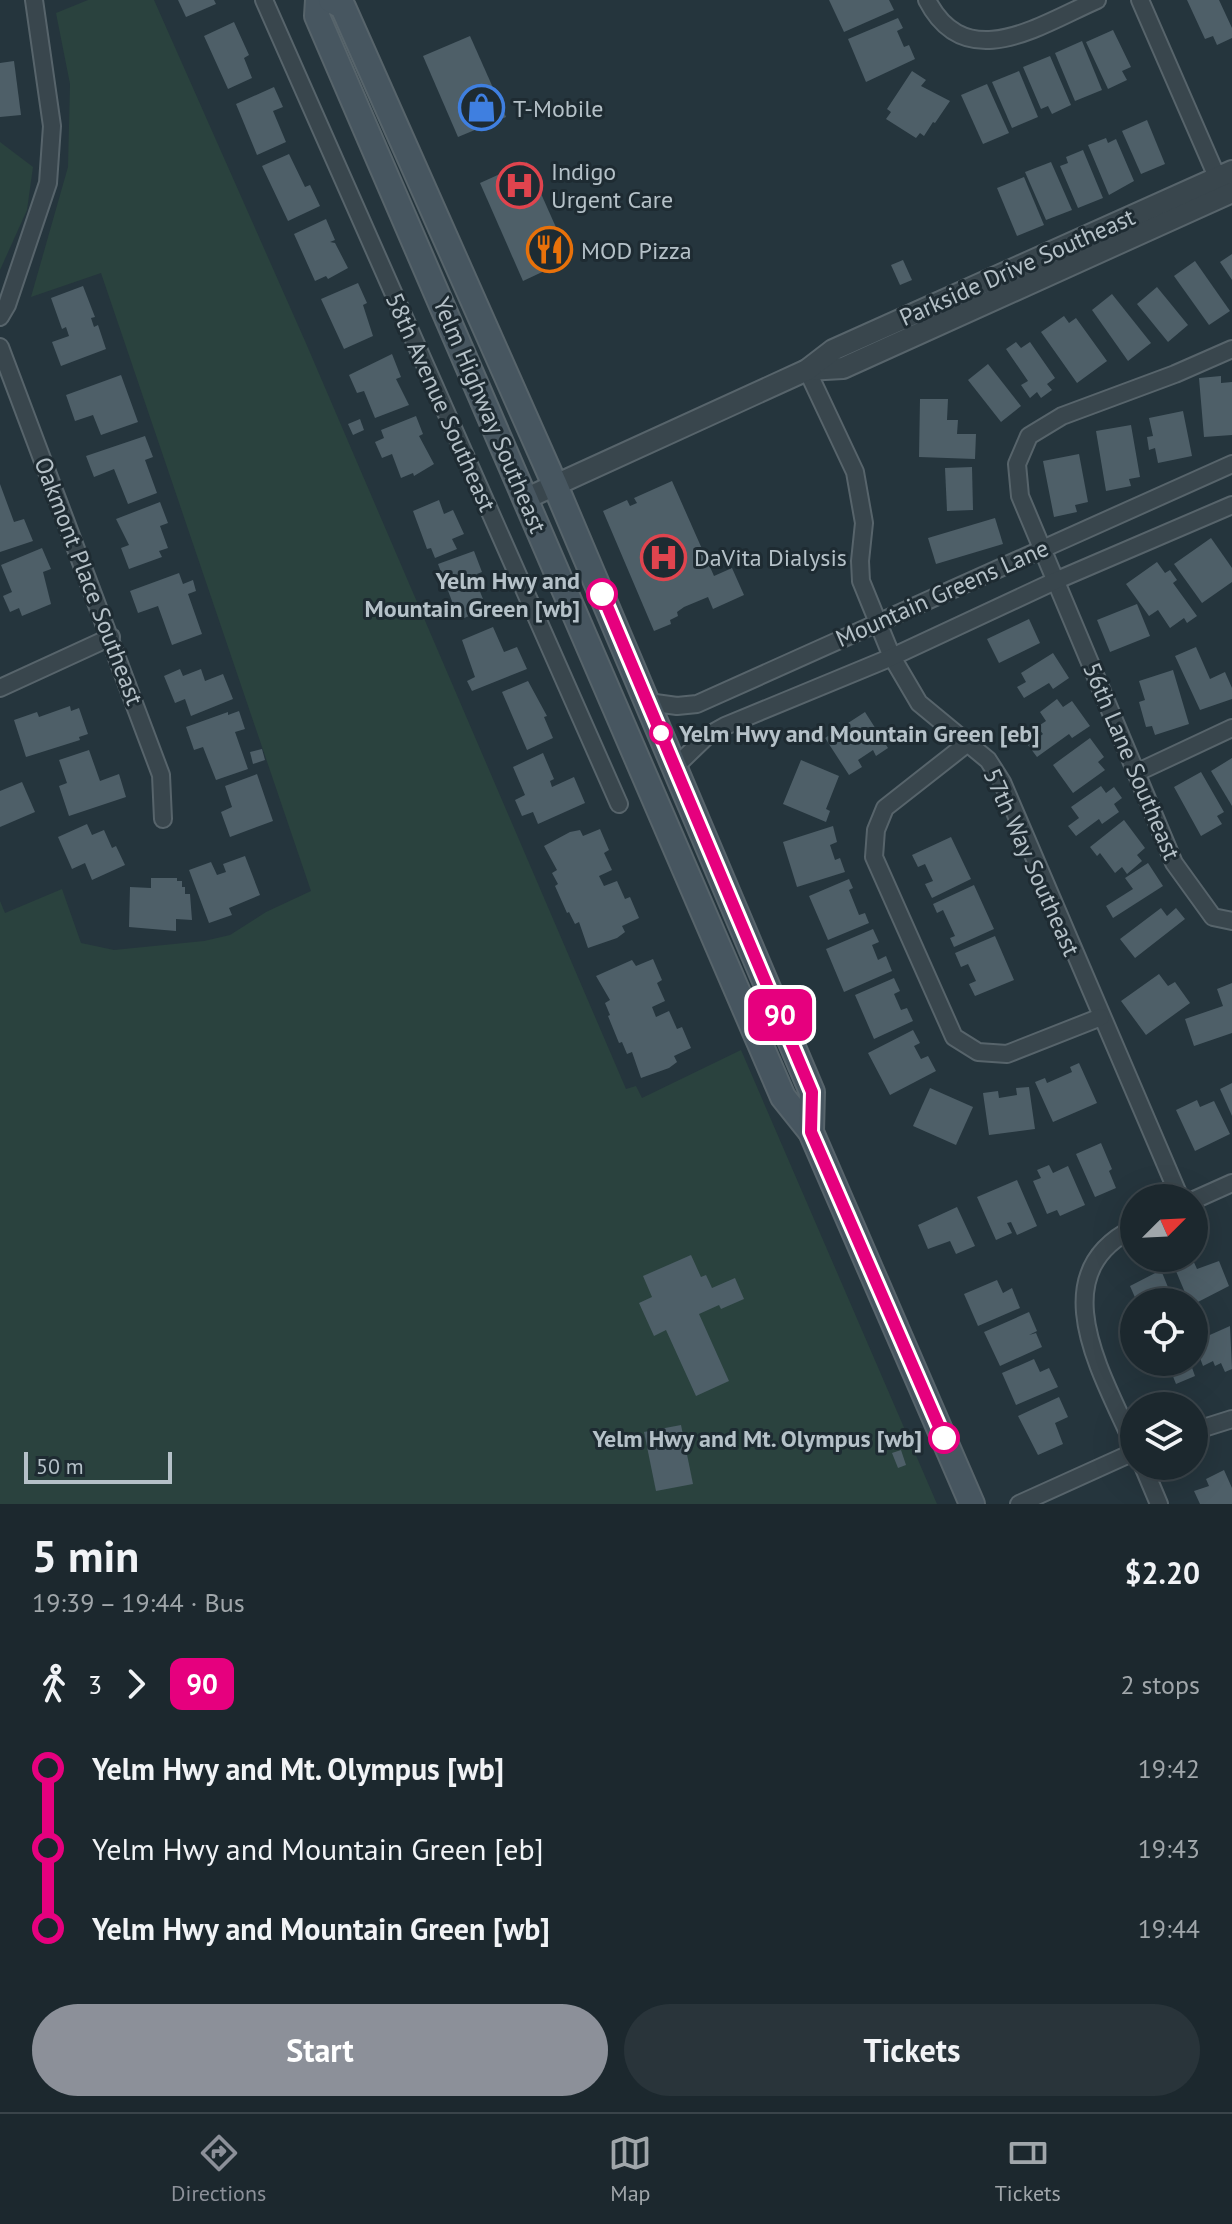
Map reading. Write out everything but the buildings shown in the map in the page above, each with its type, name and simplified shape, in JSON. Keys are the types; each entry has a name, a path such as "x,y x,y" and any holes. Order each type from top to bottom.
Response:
{"main road":[{"name":"Yelm Highway Southeast","path":"318,0 317,16 783,1097 811,1132 972,1504"},
{"name":"Yelm Highway Southeast","path":"331,0 343,7 676,766 812,1092 811,1132"}],"street":[{"path":"0,317 7,305 48,183 52,126 34,0"},
{"name":"58th Avenue Southeast","path":"264,0 619,804"},
{"path":"927,0 947,29 971,40 986,41 1011,35 1097,0"},
{"path":"1140,0 1227,184"},
{"name":"Parkside Drive Southeast","path":"527,498 807,370 833,350 1227,184"},
{"name":"Oakmont Place Southeast","path":"0,347 161,775 163,819"},
{"name":"56th Lane Southeast","path":"1232,349 1062,416 1029,436 1017,464 1020,496 1174,863 1213,917 1232,921"},
{"name":"57th Way Southeast","path":"807,370 855,472 861,492 864,523 861,581 892,657 919,703 988,760 1002,782 1174,1184"},
{"name":"Mountain Greens Lane","path":"648,702 677,706 697,704 1232,464"},
{"name":"Mountain Greens Lane","path":"676,766 707,736 725,726 892,657 1055,581 1232,505"},
{"path":"0,688 111,637"},
{"path":"1136,773 1232,728"},
{"path":"969,742 885,808 876,830 874,857 954,1037 978,1052 1007,1054 1101,1017"},
{"path":"1208,1194 1232,1183"},
{"path":"1120,1235 1094,1263 1082,1295 1087,1337 1120,1416"},
{"path":"1208,1427 1232,1419"},
{"path":"1019,1504 1120,1456"},
{"path":"1149,1480 1159,1504"}],"green space":[{"path":"88,0 154,0 305,341 626,1089 636,1086 642,1098 741,1050 937,1504 0,1504 0,901 5,913 62,889 81,943 114,950 204,941 230,935 266,912 311,891 101,273 31,297 68,167 70,84 56,13"},
{"path":"0,142 33,167 27,210 0,270"}],"bus line":[{"name":"90","path":"602,594 812,1092 811,1132 944,1438"}],"place":[{"name":"T-Mobile","path":"482,108"},
{"name":"Indigo Urgent Care","path":"520,185"},
{"name":"MOD Pizza","path":"550,250"},
{"name":"DaVita Dialysis","path":"663,557"},
{"name":"Yelm Hwy and Mountain Green [wb]","path":"602,594"},
{"name":"Yelm Hwy and Mountain Green [eb]","path":"661,733"},
{"name":"Yelm Hwy and Mt. Olympus [wb]","path":"944,1438"}]}
